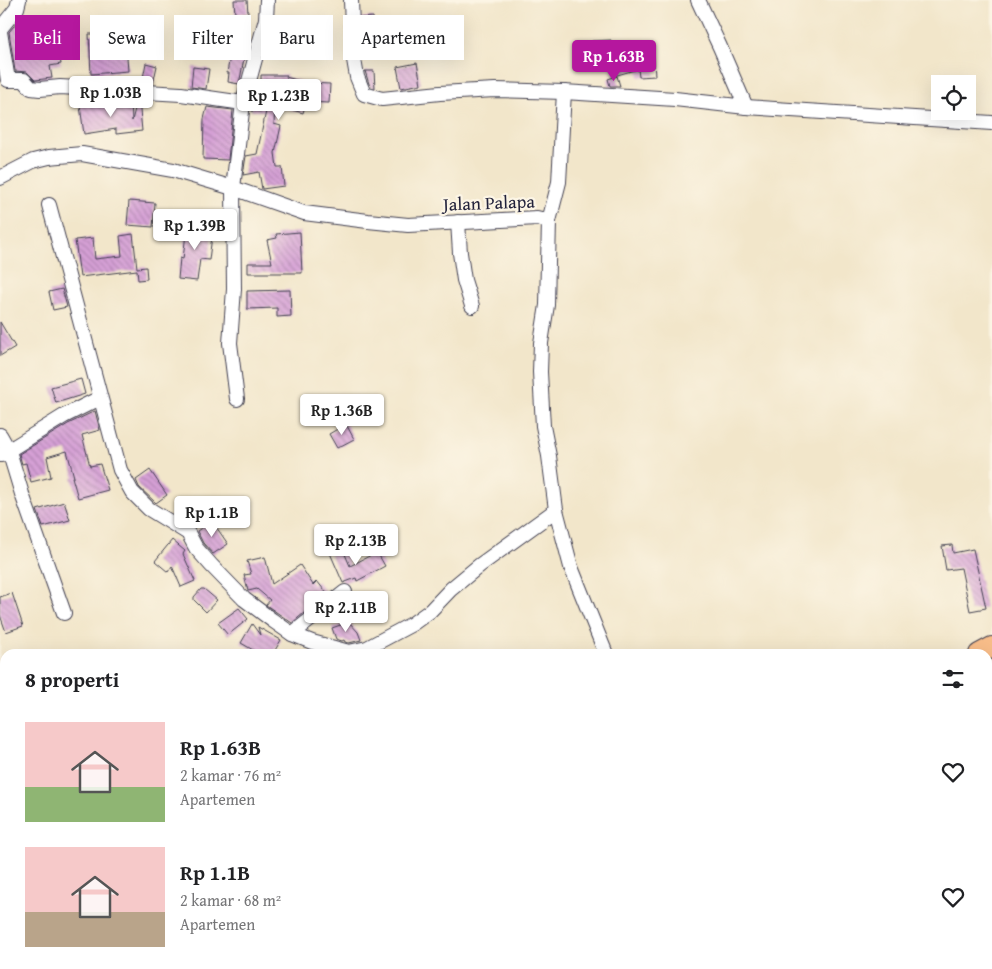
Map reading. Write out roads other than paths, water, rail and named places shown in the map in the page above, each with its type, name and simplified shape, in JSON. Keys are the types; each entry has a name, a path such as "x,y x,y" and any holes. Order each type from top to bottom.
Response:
{"street":[{"path":"19,0 17,8 0,30 8,80 24,80 31,88 40,89 60,87 181,94 243,103"},
{"path":"237,399 230,343 234,289 234,188 243,103 266,19 266,0"},
{"path":"351,0 353,54 357,77 364,94 382,99 495,90 564,92 674,99 746,107 992,123"},
{"path":"698,0 746,107"},
{"path":"549,220 559,182 564,92"},
{"name":"Jalan Palapa","path":"0,178 33,161 49,157 82,154 173,170 234,188 304,213 408,225 537,218 549,220 547,304 541,344 540,372 543,426 556,510 571,567 604,649"},
{"path":"49,205 120,470 132,492 150,509 188,533 196,548 244,599 292,634 338,649"},
{"path":"458,222 464,280 472,306"},
{"path":"4,453 64,416 100,398"},
{"path":"0,435 4,453 22,494 64,613"},
{"path":"362,649 412,624 430,611 451,589 480,565 556,510"},
{"path":"292,634 345,592"}]}
